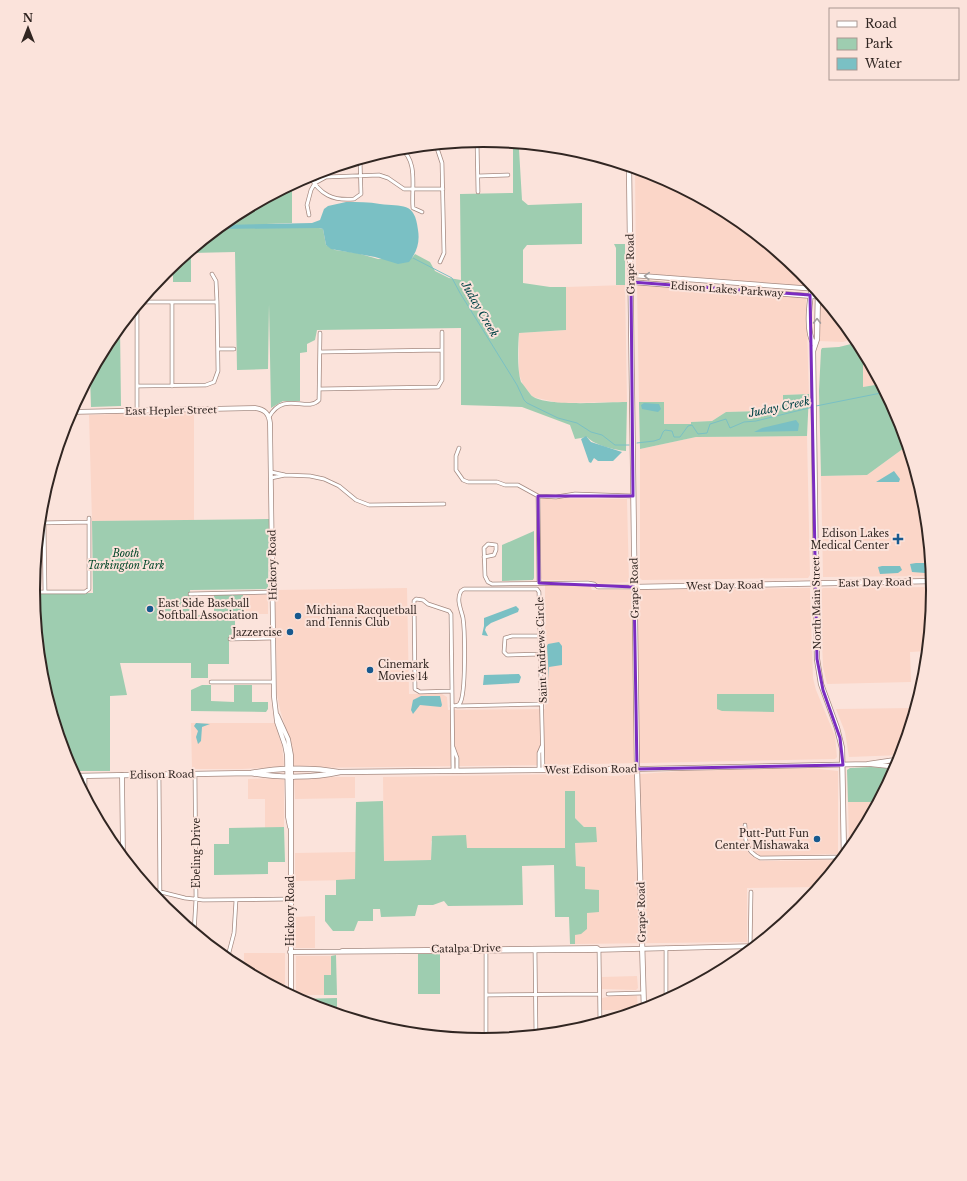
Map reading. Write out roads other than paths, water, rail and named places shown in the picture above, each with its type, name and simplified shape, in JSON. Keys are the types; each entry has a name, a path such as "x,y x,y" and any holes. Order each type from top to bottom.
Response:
{"main road":[{"name":"Grape Road","path":"629,172 637,769 644,1003"},
{"name":"North Main Street","path":"811,292 810,339 814,344"},
{"name":"North Main Street","path":"820,301 817,339 814,344 818,671 840,738 843,765 844,848"},
{"name":"East Day Road","path":"816,583 927,581"},
{"name":"West Day Road","path":"634,587 816,583"},
{"name":"West Edison Road","path":"290,773 328,770 340,772 637,769"},
{"name":"Edison Road","path":"84,776 251,773 264,770 290,773"}],"street":[{"path":"477,147 478,192"},
{"path":"438,150 441,158 443,189 444,253 440,262"},
{"path":"407,154 412,163 414,208 422,212"},
{"path":"314,183 334,200 354,199 361,194 360,165"},
{"path":"309,215 307,212 308,200 314,183 324,178 334,176 382,175 400,187 413,190 443,189"},
{"path":"478,176 508,175"},
{"path":"137,386 206,385 215,383 218,374 217,302 216,281 212,274"},
{"name":"Edison Lakes Parkway","path":"630,275 806,287"},
{"name":"Edison Lakes Parkway","path":"631,282 814,295"},
{"path":"147,302 217,302"},
{"path":"172,302 172,386"},
{"path":"136,316 137,410"},
{"path":"320,389 439,386 442,380 442,332"},
{"path":"269,416 281,404 317,402 320,398 320,333"},
{"path":"218,349 234,349"},
{"path":"320,352 442,350"},
{"name":"East Hepler Street","path":"78,412 254,408 264,410 269,416"},
{"name":"Hickory Road","path":"269,416 273,682 277,715 285,745 290,773 288,817 290,827 291,990"},
{"path":"459,448 456,456 456,470 464,480 468,482 497,482 505,485 518,485 538,496 556,497 576,494 633,496"},
{"path":"271,472 285,475 304,475 324,479 339,486 356,500 369,505 444,504"},
{"path":"271,478 278,478 285,475"},
{"path":"538,496 538,583"},
{"path":"40,592 86,592 90,589 89,520 46,523"},
{"path":"44,532 45,592"},
{"path":"484,557 494,555 496,545 493,543 485,546 484,557 485,576 488,582 497,584 588,583 594,584 598,587 634,587"},
{"name":"Saint Andrews Circle","path":"457,706 461,702 464,679 463,618 459,599 461,591 464,589 537,588 539,592 540,704 542,709 543,744 541,770"},
{"path":"190,594 272,592"},
{"path":"452,691 420,692 415,689 415,599 423,600 428,604 449,611 451,614 453,745 457,758 455,771"},
{"path":"539,636 512,636 505,638 504,652 507,655 540,654"},
{"path":"230,639 273,638"},
{"path":"211,682 273,682"},
{"path":"452,706 540,704"},
{"path":"843,765 867,764 893,760"},
{"path":"867,764 890,766"},
{"name":"West Edison Road","path":"637,769 843,765"},
{"path":"159,774 160,892 196,899 290,899"},
{"name":"Ebeling Drive","path":"194,927 196,899 195,774"},
{"path":"122,775 122,846"},
{"path":"84,776 84,783"},
{"path":"745,825 747,846 753,854 760,858 837,857"},
{"path":"750,944 751,892"},
{"path":"229,953 234,933 236,900"},
{"name":"Catalpa Drive","path":"290,952 748,946"},
{"path":"666,948 666,994"},
{"path":"535,949 536,1031"},
{"path":"599,949 600,1018"},
{"path":"486,950 486,1034"},
{"path":"608,994 643,993"},
{"path":"486,995 599,994"}],"water":[{"path":"346,202 368,202 406,207 414,214 416,221 419,239 416,251 409,262 398,264 375,257 331,249 326,245 323,229 319,228 228,229 233,225 312,223 320,220 324,209 328,206"},
{"path":"644,403 659,404 661,409 658,412 642,409 641,405"},
{"path":"796,420 799,424 798,431 754,432 762,428"},
{"path":"586,436 591,442 622,452 613,461 598,461 594,458 591,463 589,462 581,439"},
{"path":"894,471 900,479 899,482 876,482"},
{"path":"926,563 926,573 912,572 910,564"},
{"path":"900,566 902,570 898,573 880,574 878,567"},
{"path":"516,606 519,609 518,612 491,623 485,630 488,636 482,635 484,618"},
{"path":"559,642 562,646 562,665 549,667 549,680 547,646 548,644"},
{"path":"519,674 521,677 519,683 483,685 484,675"},
{"path":"421,696 440,696 442,705 441,707 420,705 413,714 411,710 413,700"},
{"path":"196,723 210,724 202,727 201,741 198,744 196,737 198,731 194,726"}],"waterway":[{"name":"Juday Creek","path":"413,258 452,278 527,403 558,418 577,423 591,432 602,435 615,445 629,445"},
{"name":"Juday Creek","path":"816,406 881,393"},
{"name":"Juday Creek","path":"637,443 660,439 665,430 672,431 674,437 680,437 688,426 692,425 698,434 707,433 710,424 726,419 730,428 744,422 756,421 813,407"}],"place":[{"name":"Edison Lakes Medical Center","path":"898,539"},
{"name":"East Side Baseball Softball Association","path":"150,609"},
{"name":"Michiana Racquetball and Tennis Club","path":"298,616"},
{"name":"Jazzercise","path":"290,632"},
{"name":"Cinemark Movies 14","path":"370,670"},
{"name":"Putt-Putt Fun Center Mishawaka","path":"817,839"}],"park label":[{"name":"Booth Tarkington Park","path":"126,558"}]}
